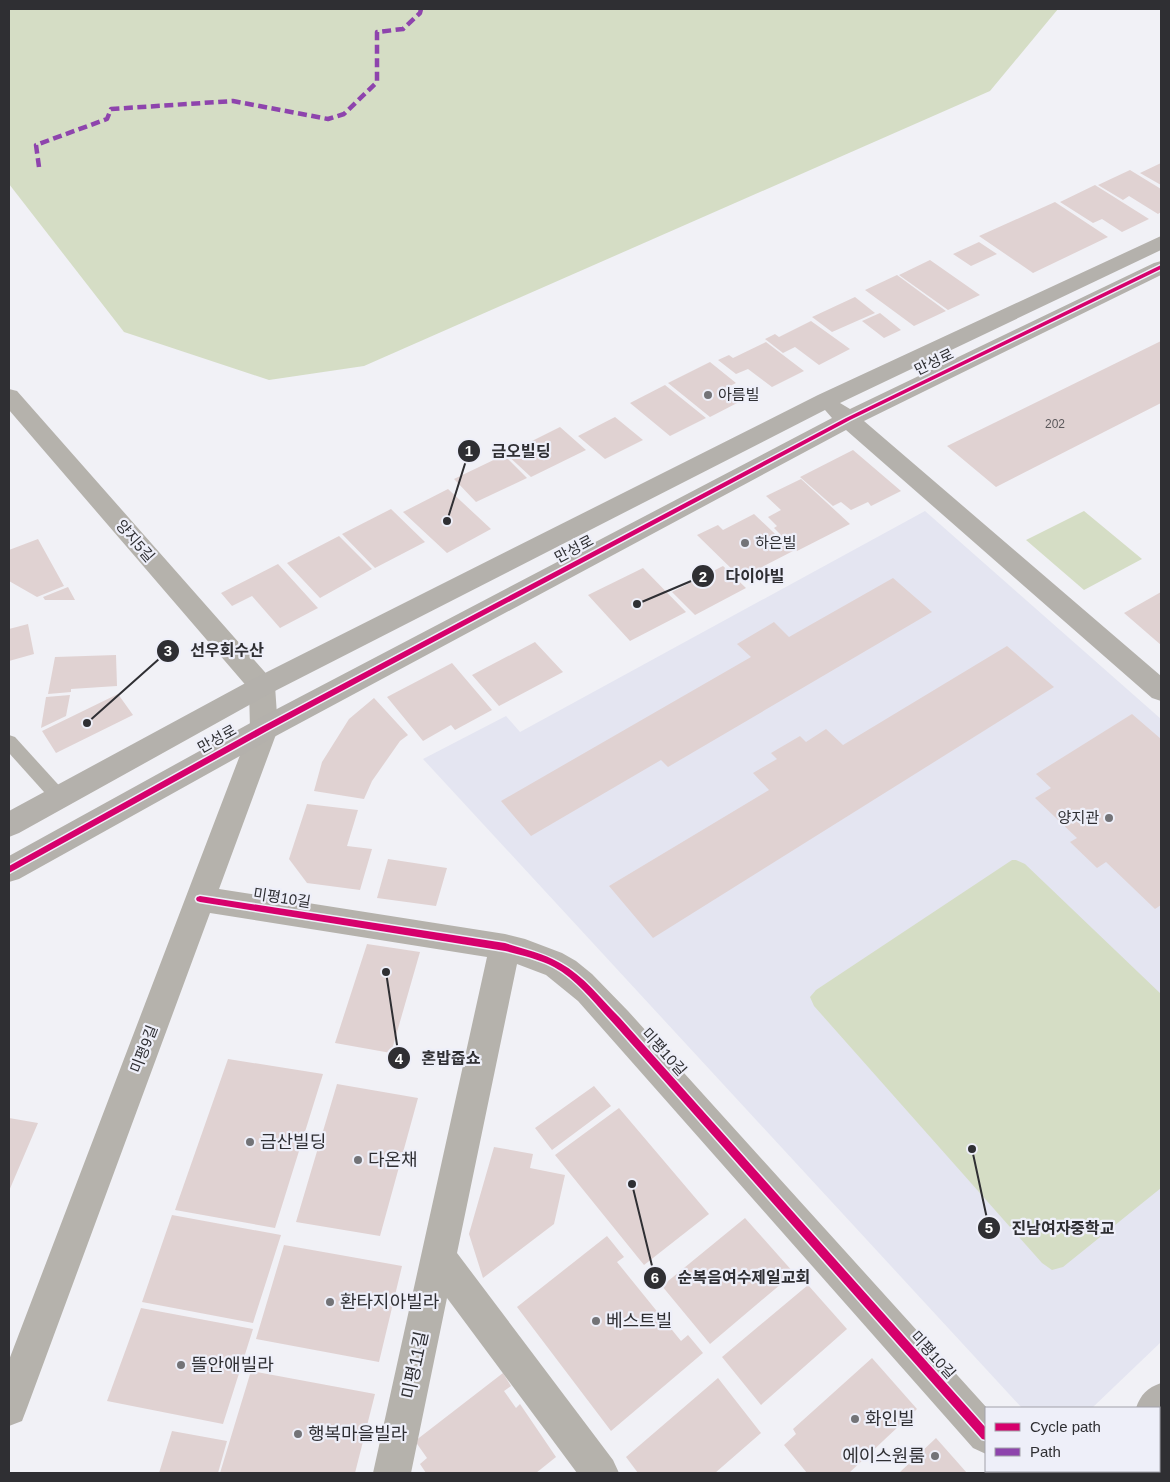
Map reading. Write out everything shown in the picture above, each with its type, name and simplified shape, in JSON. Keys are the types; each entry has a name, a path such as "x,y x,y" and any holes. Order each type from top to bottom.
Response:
{"street":[{"name":"만성로","path":"9,825 262,686 826,400 1161,242"},
{"name":"만성로","path":"9,870 264,729 848,419 1161,267"},
{"name":"양지5길","path":"9,396 262,686"},
{"path":"826,400 1161,691"},
{"name":"미평9길","path":"9,1408 264,729 262,686"},
{"name":"미평10길","path":"200,899 505,947 544,959 558,966 574,978 617,1021 985,1434"},
{"path":"505,947 438,1258 600,1473"},
{"name":"미평11길","path":"392,1473 438,1258"}],"lane":[{"path":"9,742 59,797"}],"shaded area":[{"path":"925,511 1161,719 1161,1342 1093,1407 1021,1407 423,759 506,716 520,732"}],"green space":[{"path":"9,9 1058,9 990,91 364,366 269,380 124,332 9,184"},
{"path":"1084,511 1142,559 1084,590 1026,540"},
{"path":"1012,860 1025,864 1161,994 1161,1188 1063,1267 1052,1270 1042,1263 814,1006 810,997 816,990"}],"building":[{"path":"1161,163 1161,185 1140,173"},
{"path":"1130,170 1161,189 1161,212 1158,214 1129,196 1123,200 1098,185"},
{"path":"1095,185 1149,219 1122,232 1102,219 1093,223 1060,202"},
{"path":"1055,202 1108,237 1033,273 979,236"},
{"path":"979,242 997,254 971,266 953,254"},
{"path":"930,260 980,295 948,310 899,275"},
{"path":"897,275 946,311 914,326 865,290"},
{"path":"855,297 875,313 832,332 812,317"},
{"path":"880,313 901,330 884,338 862,321"},
{"path":"811,321 850,349 819,365 795,347 783,353 765,339 775,334 779,337"},
{"path":"1161,341 1161,403 996,487 947,446"},
{"path":"766,342 804,371 772,387 748,369 736,374 718,360 729,355 733,358"},
{"name":"아름빌","path":"710,362 736,383 726,388 741,401 710,417 668,383"},
{"path":"665,385 706,418 670,436 630,403"},
{"path":"615,417 643,440 605,459 578,436"},
{"path":"560,427 586,450 531,477 506,454"},
{"path":"853,450 901,491 871,506 868,502 851,510 841,502 833,506 800,477"},
{"path":"504,455 527,478 476,502 454,479"},
{"path":"801,479 850,524 797,551 774,528 777,526 768,517 781,510 766,496"},
{"path":"448,489 491,529 447,553 403,512"},
{"path":"391,509 425,542 375,568 342,534"},
{"name":"하은빌","path":"754,514 793,551 741,578 697,535 718,525 723,530"},
{"path":"339,536 372,569 320,598 287,563"},
{"path":"38,539 64,586 37,597 9,581 9,550"},
{"path":"278,564 318,608 280,628 252,596 232,606 221,593"},
{"path":"723,566 746,588 695,615 672,592"},
{"path":"643,568 686,612 630,641 588,595"},
{"path":"893,578 932,612 668,767 661,760 531,836 501,801 751,657 737,644 774,622 789,637"},
{"path":"68,587 75,600 45,600 43,597"},
{"path":"1161,592 1161,645 1124,613"},
{"path":"28,624 34,654 9,661 9,629"},
{"path":"535,642 563,672 499,706 472,675"},
{"path":"1007,646 1054,687 653,938 609,886 769,790 753,773 777,759 771,753 800,736 806,742 826,729 843,745"},
{"path":"116,655 117,686 71,689 71,692 48,694 55,657"},
{"path":"452,663 492,710 455,730 451,725 423,741 387,697"},
{"path":"118,694 133,715 56,753 42,731"},
{"path":"70,695 66,716 41,728 46,697"},
{"path":"374,698 408,735 400,741 372,781 364,799 314,791 322,762 349,719"},
{"name":"양지관","path":"1132,714 1161,739 1161,905 1155,909 1106,862 1097,868 1070,842 1077,838 1035,798 1051,788 1036,774"},
{"path":"307,804 358,810 347,846 372,849 360,890 307,883 289,859"},
{"path":"388,859 447,868 436,906 377,898"},
{"path":"367,944 420,952 391,1053 335,1043"},
{"name":"금산빌딩","path":"228,1059 323,1074 275,1228 175,1210"},
{"name":"다온채","path":"337,1084 418,1098 380,1236 296,1222"},
{"path":"594,1086 611,1106 552,1150 535,1128"},
{"path":"619,1108 709,1214 644,1265 555,1155"},
{"path":"9,1118 38,1123 9,1191"},
{"path":"494,1147 533,1154 530,1168 565,1175 554,1224 483,1278 469,1234"},
{"path":"172,1215 281,1235 253,1323 142,1302"},
{"path":"745,1218 794,1273 710,1344 662,1286"},
{"name":"베스트빌","path":"607,1236 624,1257 617,1262 681,1341 688,1335 703,1353 611,1431 517,1307"},
{"name":"환타지아빌라","path":"284,1245 402,1266 379,1362 256,1339"},
{"path":"808,1285 847,1329 761,1405 722,1357"},
{"name":"뜰안애빌라","path":"141,1308 253,1329 223,1424 107,1401"},
{"name":"화인빌","path":"872,1358 917,1409 849,1473 807,1473 784,1445 796,1434 793,1429"},
{"name":"행복마을빌라","path":"251,1371 375,1394 355,1473 220,1473"},
{"path":"503,1373 511,1386 504,1391 516,1408 520,1404 556,1457 536,1473 426,1473 420,1464 427,1458 415,1441"},
{"path":"718,1378 761,1433 715,1473 638,1473 626,1457"},
{"path":"172,1431 227,1441 218,1473 159,1473"},
{"name":"에이스원룸","path":"936,1438 967,1473 899,1473"},
{"path":"1148,1472 1150,1473 1119,1473"}],"marked path":[{"path":"39,167 36,145 107,119 111,109 233,101 328,119 344,114 377,82 377,32 403,29 420,13 421,9"}],"cycle path":[{"path":"9,870 264,729 848,419 1161,267"},
{"path":"200,899 505,947 545,960 565,970 581,983 617,1021 985,1434"}],"place":[{"name":"아름빌","path":"708,395"},
{"name":"금오빌딩","path":"447,521"},
{"name":"하은빌","path":"745,543"},
{"name":"다이아빌","path":"637,604"},
{"name":"선우회수산","path":"87,723"},
{"name":"양지관","path":"1109,818"},
{"name":"혼밥줍쇼","path":"386,972"},
{"name":"금산빌딩","path":"250,1142"},
{"name":"진남여자중학교","path":"972,1149"},
{"name":"다온채","path":"358,1160"},
{"name":"순복음여수제일교회","path":"632,1184"},
{"name":"환타지아빌라","path":"330,1302"},
{"name":"베스트빌","path":"596,1321"},
{"name":"뜰안애빌라","path":"181,1365"},
{"name":"화인빌","path":"855,1419"},
{"name":"행복마을빌라","path":"298,1434"},
{"name":"에이스원룸","path":"935,1456"}]}
